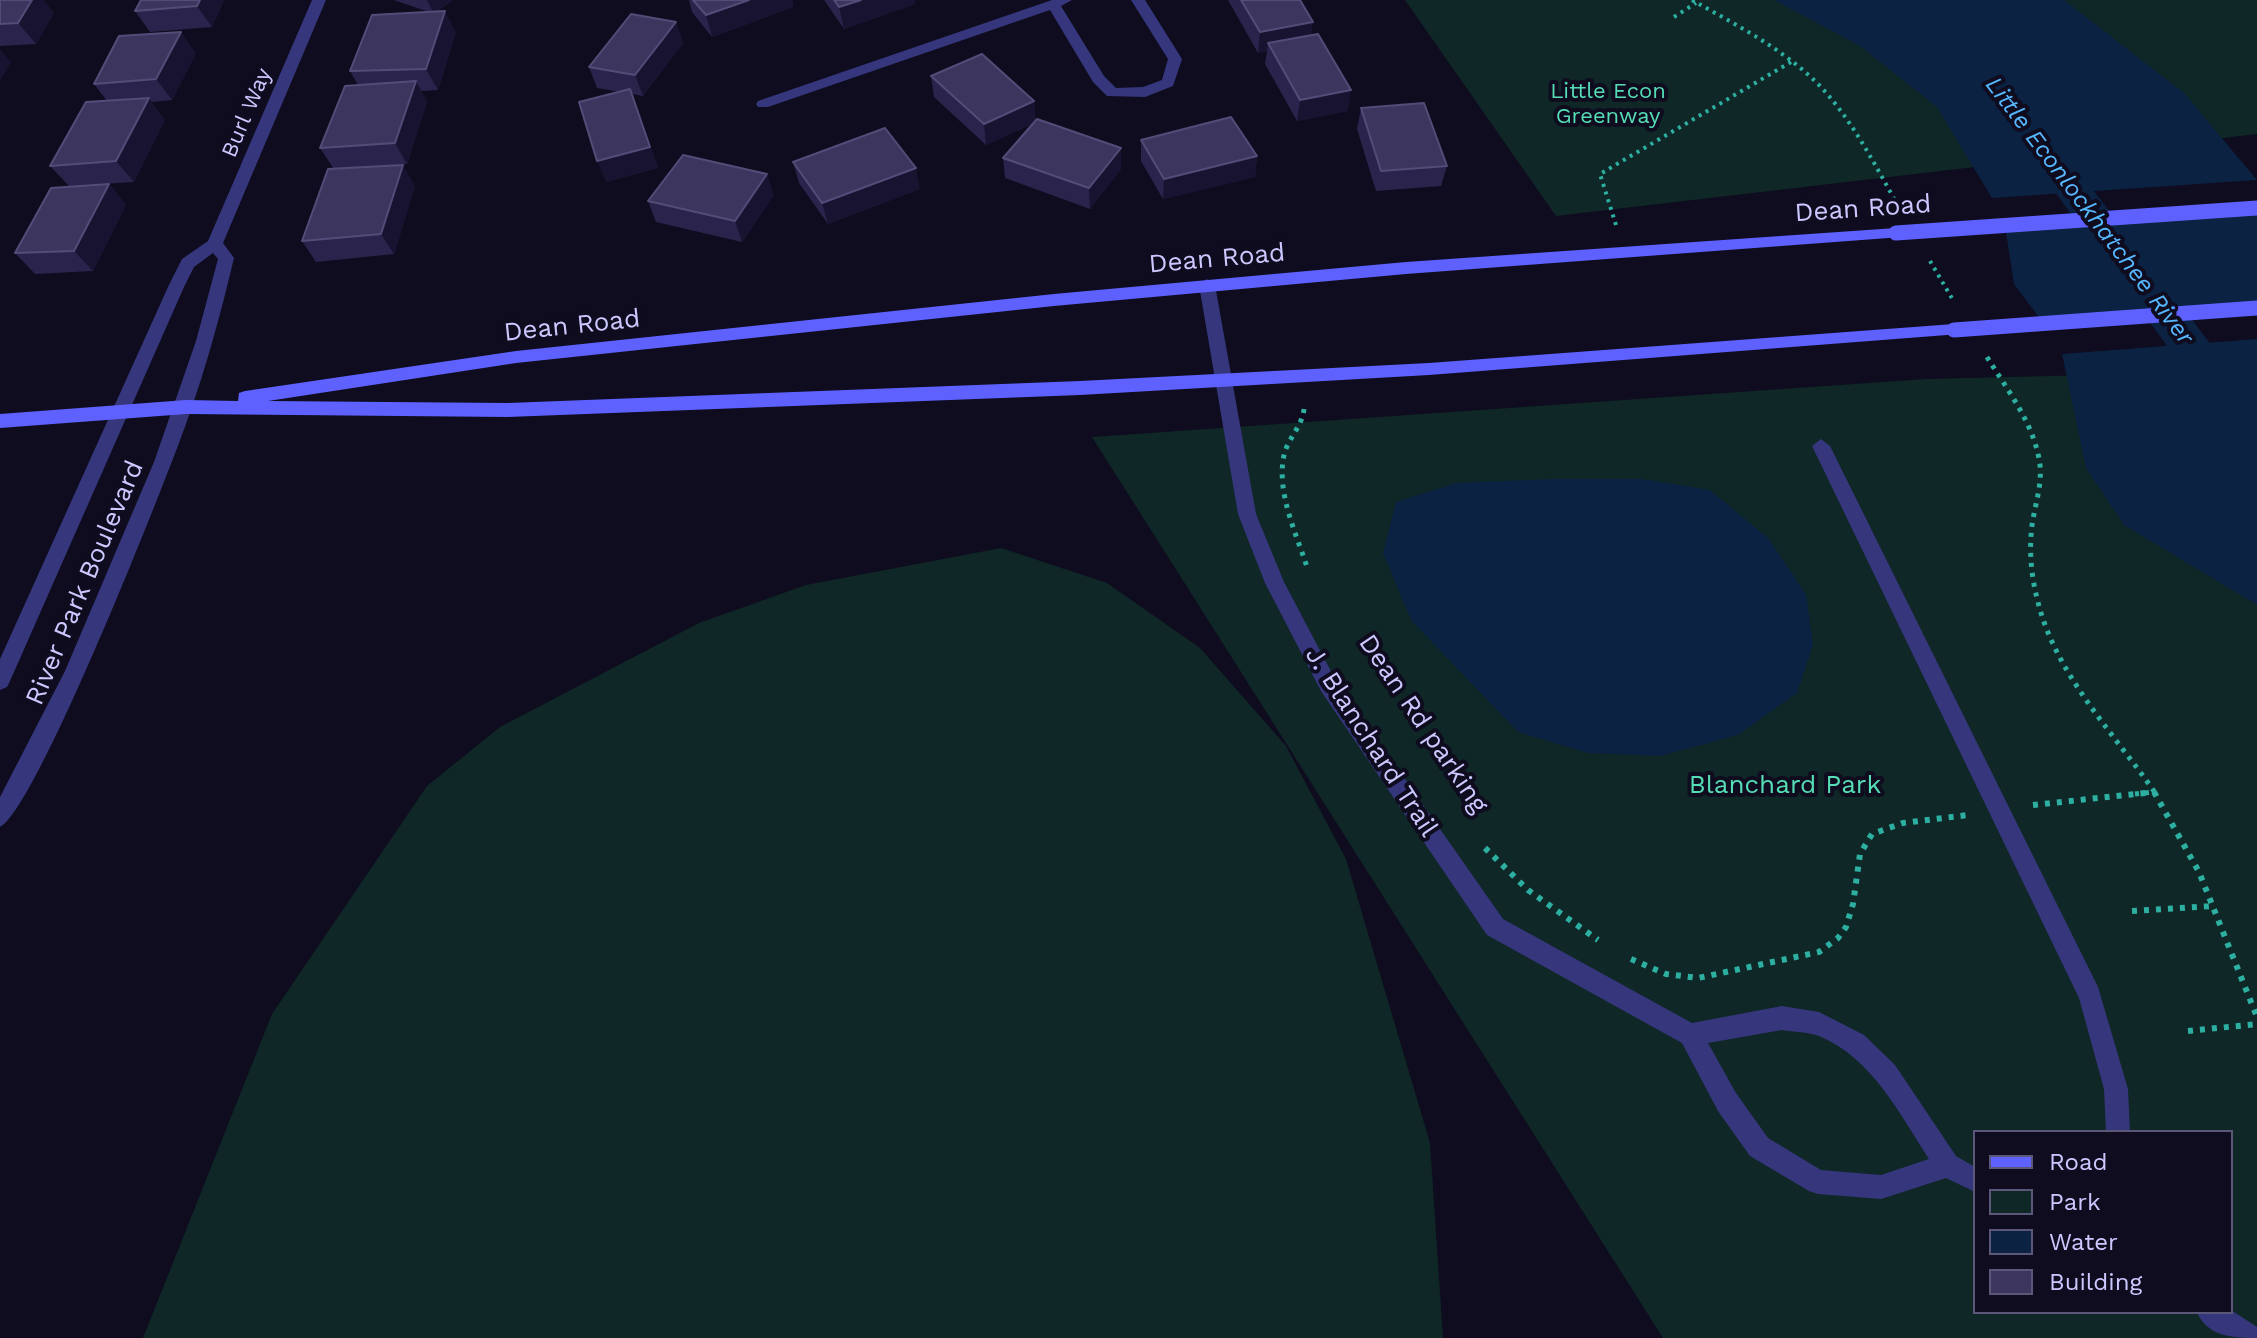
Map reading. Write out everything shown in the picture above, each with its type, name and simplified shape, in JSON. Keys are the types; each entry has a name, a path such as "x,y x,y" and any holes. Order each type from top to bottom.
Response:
{"main road":[{"name":"Dean Road","path":"0,421 186,407 516,357 1207,285 2257,208"},
{"name":"Dean Road","path":"186,407 508,410 1223,381 2257,308"}],"street":[{"name":"Burl Way","path":"118,412 188,263 215,244 319,0"},
{"path":"763,104 1059,2 1098,79 1112,93 1145,92 1168,83 1175,59 1138,0"},
{"path":"186,407 226,258 215,244"},
{"name":"J. Blanchard Trail","path":"1207,285 1247,514 1275,583 1328,685 1495,927 1690,1035"},
{"name":"River Park Boulevard","path":"0,817 54,721 186,407"},
{"name":"River Park Boulevard","path":"0,681 118,412"},
{"path":"1821,446 2090,995 2116,1089 2118,1130"},
{"path":"1947,1165 1881,1187 1818,1182 1759,1147 1727,1102 1690,1035 1782,1018 1819,1024 1856,1043 1887,1073 1947,1165 1973,1179"},
{"path":"2213,1314 2251,1338"}],"path":[{"path":"1674,17 1694,1 1772,47 1818,84 1843,113 1905,217"},
{"path":"1616,225 1600,174 1791,62"},
{"path":"1928,256 1958,309"},
{"path":"1981,348 2024,420 2037,450 2040,466 2031,550 2033,578 2044,624 2084,694 2175,826 2212,906 2257,1017"},
{"path":"1304,409 1303,421 1284,452 1283,476 1312,581"},
{"path":"1627,957 1656,970 1687,978 1709,977 1760,963 1808,958 1831,944 1847,924 1855,905 1861,851 1875,831 1892,825 1999,810 2154,792"},
{"name":"Dean Rd parking","path":"1479,841 1528,890 1606,946"},
{"path":"2132,911 2212,906"},
{"path":"2188,1031 2257,1024"}],"green space":[{"name":"Little Econ Greenway","path":"1405,0 2257,0 2257,134 1556,216"},
{"name":"Blanchard Park","path":"2257,371 2257,1338 1663,1338 1092,437 1926,379"},
{"path":"1001,548 1107,583 1200,648 1286,746 1346,859 1430,1143 1443,1338 143,1338 272,1014 427,786 500,727 699,623 806,585"}],"water":[{"path":"1774,0 2064,0 2184,93 2257,180 1992,198 1937,107 1860,46"},
{"path":"2257,208 2257,308 2044,324 2014,284 2005,226"},
{"path":"2257,339 2257,605 2124,525 2086,468 2062,354"},
{"path":"1642,479 1710,490 1768,538 1806,594 1813,645 1797,693 1738,735 1660,756 1588,753 1518,732 1411,620 1383,553 1396,502 1456,483"}],"building":[{"path":"0,0 32,0 18,23 0,24"},
{"path":"141,0 200,0 197,6 135,11"},
{"path":"693,0 749,0 706,15"},
{"path":"834,0 861,0 839,7"},
{"path":"1241,0 1300,0 1313,22 1260,32"},
{"path":"445,11 426,69 350,71 372,15"},
{"path":"631,14 676,22 635,75 589,67"},
{"path":"181,32 156,79 94,84 119,36"},
{"path":"1318,34 1351,90 1300,100 1268,43"},
{"path":"982,54 1034,101 984,124 931,76"},
{"path":"416,81 395,143 320,148 345,86"},
{"path":"630,89 650,147 597,161 579,102"},
{"path":"149,98 116,161 50,166 86,102"},
{"path":"1424,103 1447,166 1381,171 1361,108"},
{"path":"1231,117 1257,156 1164,179 1141,140"},
{"path":"1037,119 1121,148 1089,188 1003,158"},
{"path":"885,128 916,168 822,203 793,162"},
{"path":"683,155 767,174 735,221 648,201"},
{"path":"403,165 381,234 302,241 328,169"},
{"path":"109,184 74,251 15,253 51,188"}],"waterway":[{"name":"Little Econlockhatchee River","path":"2036,140 2257,437"}]}
